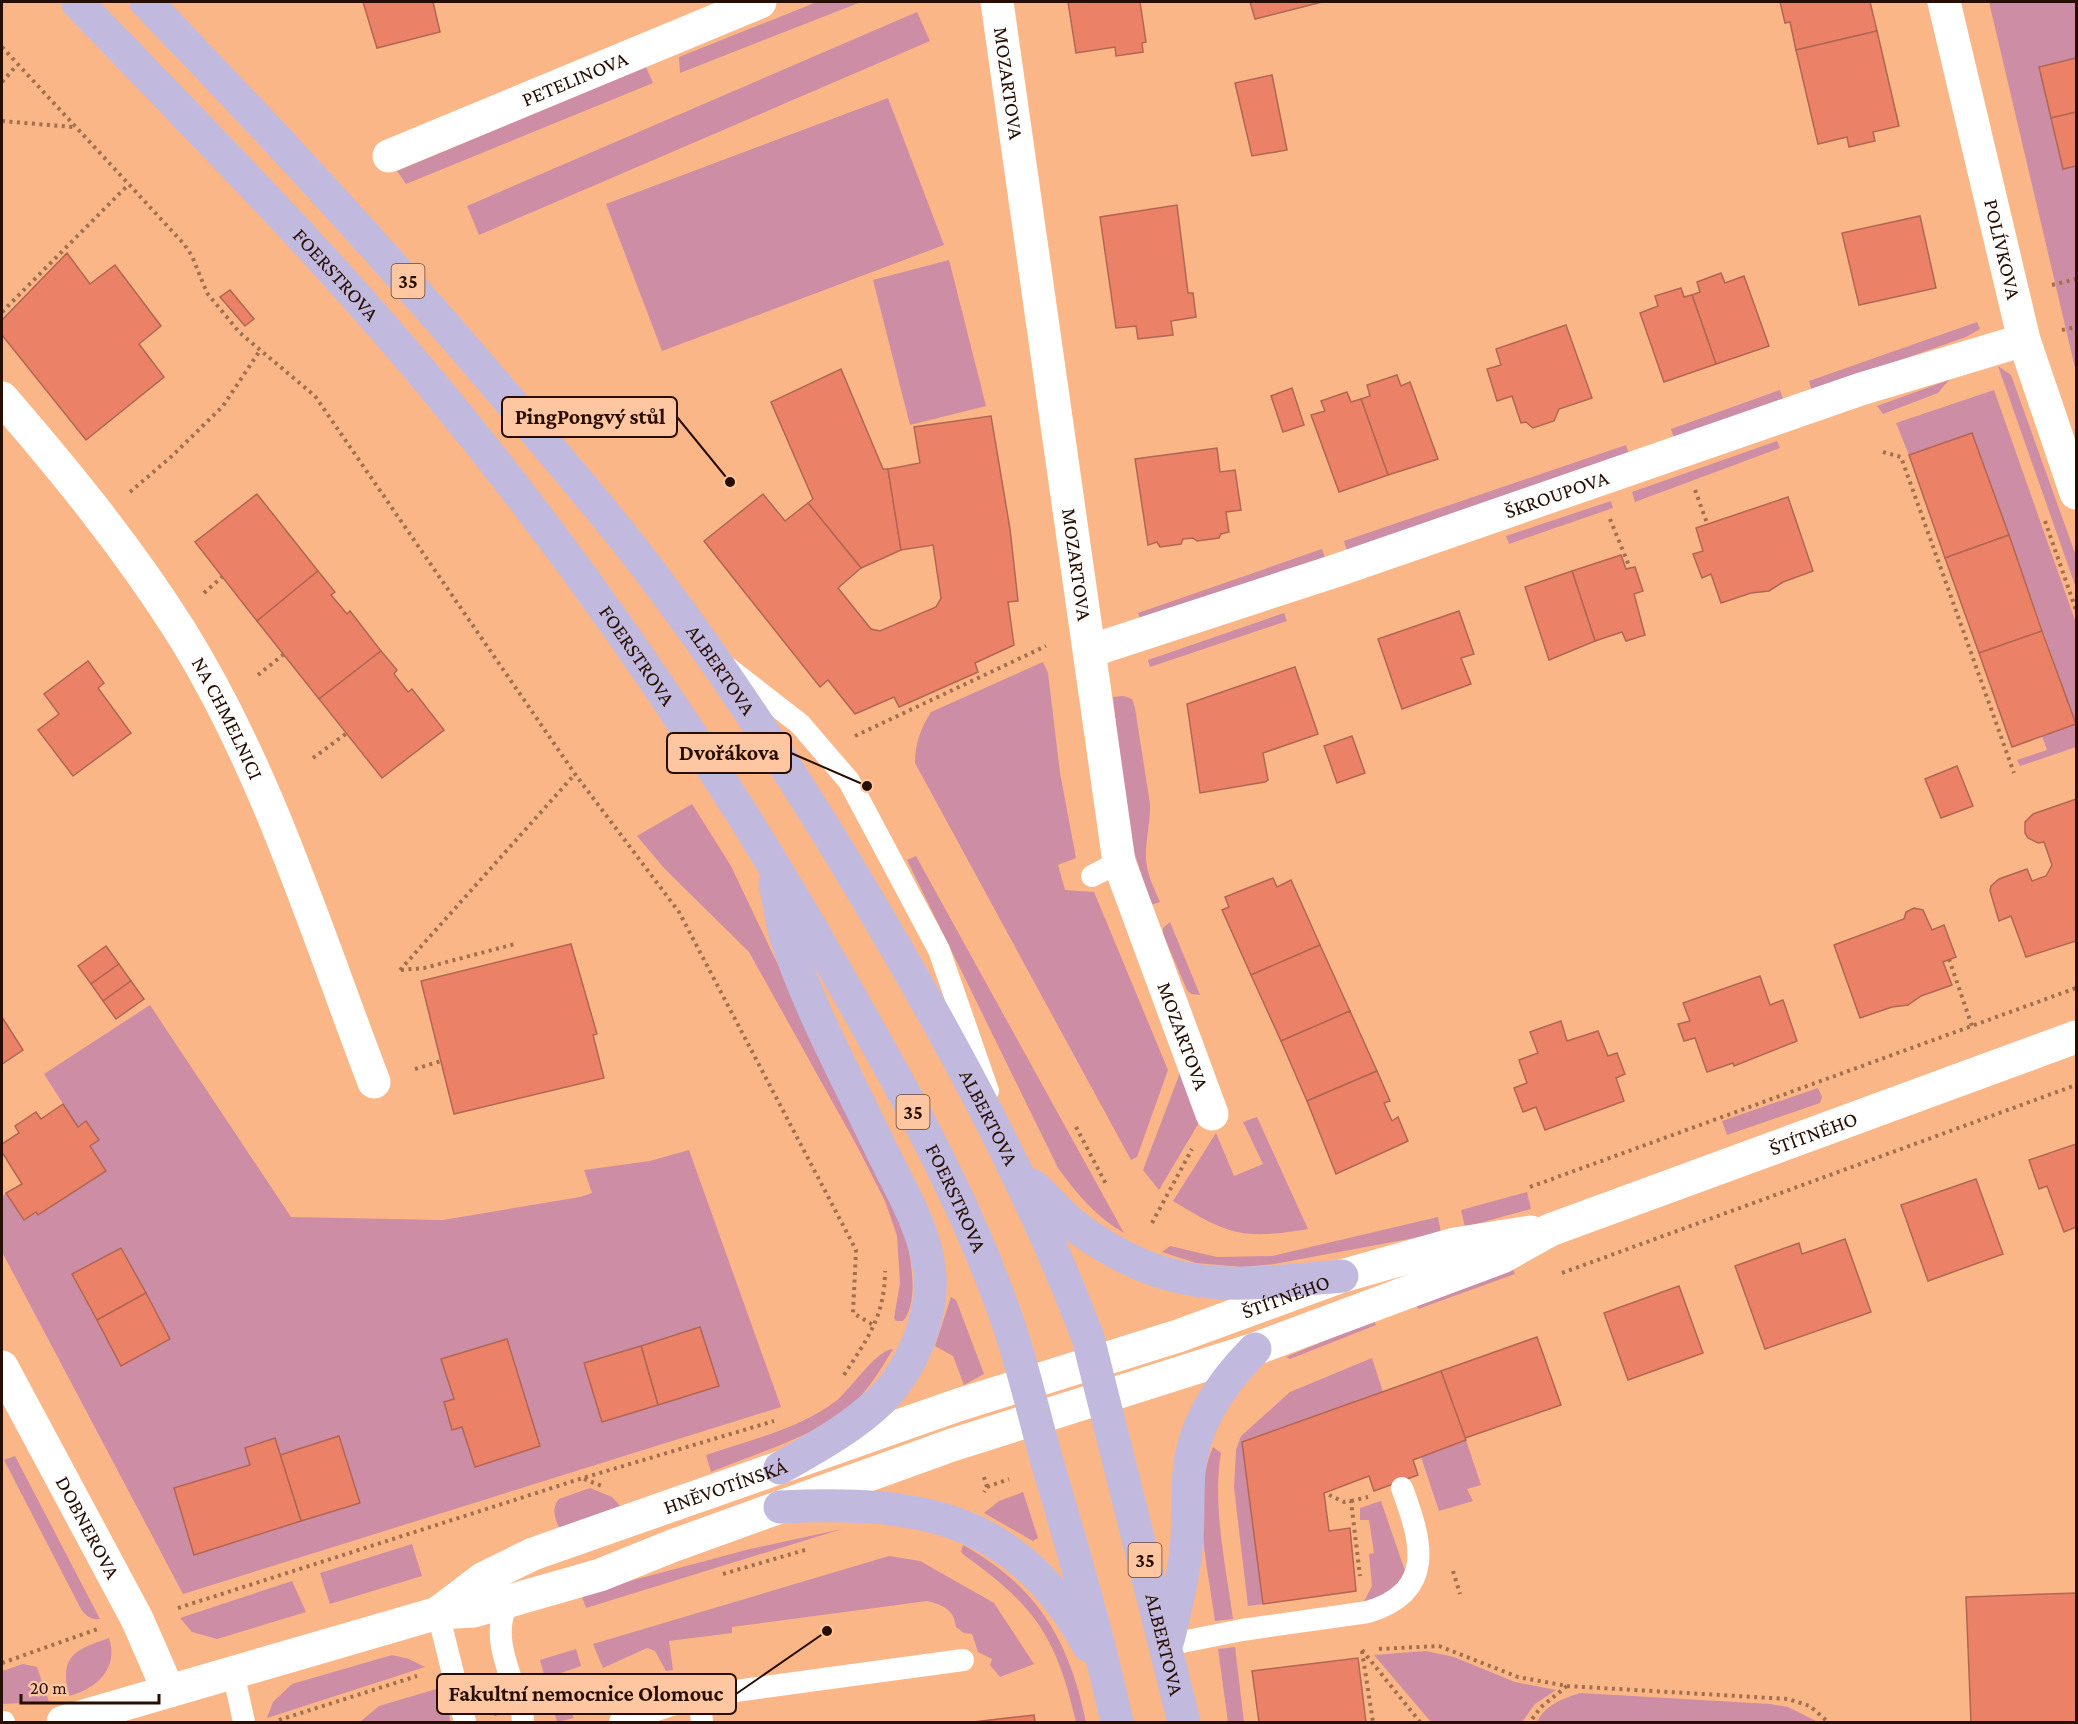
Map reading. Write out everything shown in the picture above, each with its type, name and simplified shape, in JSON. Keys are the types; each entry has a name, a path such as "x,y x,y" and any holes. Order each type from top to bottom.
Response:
{"main road":[{"name":"FOERSTROVA","path":"77,2 314,250 474,435 596,599 770,856 878,1044 943,1168 1007,1318 1035,1419"},
{"name":"ALBERTOVA","path":"146,2 323,187 427,303 654,576 772,744 858,881 949,1040 1004,1144 1069,1288 1088,1338 1104,1397 1167,1645 1184,1722"},
{"path":"770,856 786,936 814,1005 910,1209 927,1254 930,1279 924,1324 901,1374 882,1399 858,1420 780,1468"},
{"path":"1019,1173 1082,1231 1127,1258 1170,1275 1224,1285 1342,1276"},
{"path":"1167,1645 1186,1551 1192,1452 1215,1397 1255,1349"},
{"name":"35","path":"1035,1419 1117,1722"},
{"path":"780,1507 851,1504 917,1511 950,1520 978,1532 1013,1553 1042,1578 1075,1622 1107,1680"}],"street":[{"name":"PETELINOVA","path":"389,156 760,2"},
{"name":"MOZARTOVA","path":"997,2 1049,381 1090,651 1105,869 1212,1114"},
{"name":"POLÍVKOVA","path":"1944,2 2024,340 2076,493"},
{"name":"ŠKROUPOVA","path":"1090,651 1348,566 1861,389 2024,340"},
{"name":"NA CHMELNICI","path":"2,398 116,535 180,631 200,667 236,736 274,821 374,1082"},
{"name":"ŠTÍTNÉHO","path":"1035,1419 1255,1349 1502,1257 1550,1230 2076,1037"},
{"name":"ŠTÍTNÉHO","path":"1025,1383 1178,1336 1342,1276 1455,1244 1550,1230"},
{"name":"DOBNEROVA","path":"2,1367 137,1619 168,1690"},
{"name":"HNĚVOTÍNSKÁ","path":"438,1613 484,1578 533,1554 1025,1383"},
{"name":"HNĚVOTÍNSKÁ","path":"63,1722 438,1613 474,1611 600,1575 952,1445 1035,1419"}],"lane":[{"path":"711,656 764,693 800,724 849,781 939,950 964,1018 1004,1144"},
{"path":"1167,1645 1242,1630 1368,1612 1388,1606 1401,1598 1415,1574 1419,1543 1416,1526 1402,1488"},
{"path":"509,1602 502,1612 500,1633 522,1710 523,1722"},
{"path":"438,1613 465,1722"},
{"path":"620,1722 699,1696 963,1660"},
{"path":"233,1672 244,1722"},
{"path":"699,1696 702,1722"}],"path":[{"path":"2,47 184,244 192,256 207,293 240,333 259,352 315,396 575,774 685,922 856,1250 852,1313 876,1326"},
{"path":"2,82 17,65"},
{"path":"2,121 74,127"},
{"path":"2,312 128,185"},
{"path":"2049,285 2076,279"},
{"path":"129,493 172,456 223,406 259,352"},
{"path":"1883,452 1901,457 2014,773"},
{"path":"1696,492 1707,523"},
{"path":"1920,510 1927,506"},
{"path":"1611,522 1630,568"},
{"path":"197,600 222,577"},
{"path":"1954,608 1962,605"},
{"path":"850,738 1052,643"},
{"path":"258,675 284,654"},
{"path":"1988,703 1995,700"},
{"path":"313,758 347,734"},
{"path":"515,944 424,968 400,970 575,774"},
{"path":"1949,959 1972,1026"},
{"path":"1530,1187 2076,988"},
{"path":"415,1069 441,1061"},
{"path":"1561,1274 2076,1085"},
{"path":"1152,1223 1212,1114"},
{"path":"1076,1127 1107,1186"},
{"path":"841,1380 876,1326 884,1293 885,1264"},
{"path":"185,1606 583,1478 777,1420"},
{"path":"983,1476 987,1487"},
{"path":"979,1501 987,1487 1017,1476"},
{"path":"1329,1495 1344,1502 1351,1502 1361,1584"},
{"path":"713,1577 810,1548"},
{"path":"2,1663 105,1627"},
{"path":"1362,1650 1416,1645 1439,1646 1518,1677 1567,1686 1788,1699 1810,1706 1828,1722"},
{"path":"1362,1650 1373,1722"},
{"path":"1362,1650 1420,1722"},
{"path":"269,1722 421,1675"},
{"path":"1530,1722 1540,1707 1567,1686"}],"shaded area":[{"path":"817,2 861,2 680,73 679,57"},
{"path":"1989,2 2076,2 2076,58 2039,67 2063,169 2076,166 2076,372"},
{"path":"917,12 930,41 479,235 467,206"},
{"path":"646,67 653,83 406,184 397,171"},
{"path":"888,98 944,245 662,351 606,204"},
{"path":"949,260 986,406 910,425 873,280"},
{"path":"1977,322 1980,329 1966,337 1812,391 1809,381"},
{"path":"1998,366 2011,375 2076,556 2076,588"},
{"path":"1949,380 1938,393 1883,414 1877,406"},
{"path":"1780,390 1783,399 1674,438 1671,429"},
{"path":"1994,390 2076,623 2076,724 1973,434 1909,455 1896,423"},
{"path":"1777,441 1780,448 1635,502 1632,492"},
{"path":"1626,445 1629,454 1347,551 1344,541"},
{"path":"1611,501 1613,508 1509,544 1506,536"},
{"path":"1322,549 1325,558 1141,621 1138,613"},
{"path":"1284,613 1287,621 1150,667 1148,660"},
{"path":"1043,662 1048,673 1060,773 1076,858 1058,865 1065,890 1094,892 1168,1070 1137,1157 1131,1160 915,763 919,736 931,712"},
{"path":"1124,696 1132,699 1135,708 1150,804 1146,863 1160,902 1151,905 1127,829 1113,697"},
{"path":"2076,724 2076,747 2020,766 2017,760 2047,750 2042,736"},
{"path":"692,804 731,866 906,1234 912,1291 908,1313 903,1321 896,1321 894,1318 900,1283 897,1236 885,1201 857,1146 749,952 664,868 637,836"},
{"path":"916,856 1124,1233 1088,1204 1058,1168 907,860"},
{"path":"1170,922 1200,995 1191,994 1187,990 1163,934 1163,928"},
{"path":"150,1005 291,1217 443,1220 580,1197 592,1193 584,1170 650,1161 689,1150 781,1407 183,1594 2,1252 2,1197 6,1193 24,1220 36,1212 39,1215 106,1171 90,1146 98,1140 86,1122 78,1127 44,1074"},
{"path":"1183,1065 1204,1114 1159,1190 1143,1170"},
{"path":"1818,1088 1822,1097 1820,1103 1727,1135 1722,1121"},
{"path":"1257,1117 1308,1229 1267,1234 1237,1232 1208,1221 1173,1201 1216,1133 1234,1176 1263,1164 1243,1122"},
{"path":"1527,1192 1531,1209 1465,1227 1461,1210"},
{"path":"1438,1217 1441,1233 1274,1264 1242,1267 1196,1263 1162,1252 1170,1246 1217,1257 1272,1256"},
{"path":"1513,1269 1515,1274 1418,1309 1416,1304"},
{"path":"951,1297 956,1300 984,1374 964,1385 953,1356 935,1346"},
{"path":"1374,1320 1376,1325 1290,1359 1286,1357"},
{"path":"893,1349 864,1392 839,1416 805,1434 711,1472 706,1455 774,1433 822,1411 836,1401 879,1356"},
{"path":"1372,1358 1383,1392 1243,1442 1263,1604 1248,1606 1234,1488 1236,1450 1241,1436 1290,1392"},
{"path":"1466,1440 1481,1485 1467,1489 1473,1501 1439,1511 1421,1457"},
{"path":"1213,1447 1221,1453 1219,1515 1233,1619 1215,1621 1205,1556 1202,1511 1206,1467"},
{"path":"15,1456 100,1619 89,1617 81,1609 4,1460"},
{"path":"590,1488 612,1497 622,1508 560,1531 554,1511 556,1503 559,1499"},
{"path":"1023,1492 1038,1538 1033,1541 984,1513 999,1501"},
{"path":"1381,1501 1406,1574 1395,1588 1364,1601 1372,1586 1369,1554 1374,1553 1369,1520 1360,1520 1360,1508"},
{"path":"842,1529 586,1608 581,1594 750,1549"},
{"path":"412,1544 422,1576 330,1604 320,1573"},
{"path":"963,1545 989,1561 1011,1579 1046,1618 1070,1666 1086,1722 1076,1722 1060,1667 1039,1625 1009,1591 961,1552"},
{"path":"889,1556 920,1561 994,1603 1034,1664 1000,1677 990,1665 992,1659 978,1652 972,1634 964,1633 956,1627 953,1616 947,1609 927,1601 732,1627 732,1633 669,1641 673,1670 666,1671 655,1651 647,1648 603,1668 593,1644"},
{"path":"292,1581 306,1612 217,1639 192,1632 180,1618"},
{"path":"109,1638 111,1659 103,1676 88,1688 69,1696 66,1672 72,1657 87,1646"},
{"path":"1235,1647 1244,1722 1228,1722 1218,1649"},
{"path":"576,1649 581,1666 555,1675 559,1690 574,1718 557,1722 540,1660"},
{"path":"1426,1651 1454,1657 1515,1682 1556,1690 1535,1704 1522,1722 1431,1722 1374,1655"},
{"path":"392,1655 409,1659 425,1667 267,1718 273,1702 292,1684"},
{"path":"23,1664 37,1667 49,1702 2,1704 2,1671"},
{"path":"443,1687 450,1722 360,1722 379,1706"},
{"path":"1580,1693 1770,1704 1788,1707 1818,1722 1537,1722 1549,1707"}],"building":[{"path":"363,2 433,2 440,32 377,48"},
{"path":"1068,2 1140,2 1146,42 1142,43 1143,52 1116,56 1115,47 1076,53"},
{"path":"1250,2 1322,2 1255,19"},
{"path":"1780,2 1870,2 1877,31 1796,50 1790,22 1785,23"},
{"path":"1877,31 1899,126 1873,132 1875,141 1849,147 1847,137 1818,144 1796,50"},
{"path":"2076,58 2076,112 2051,118 2039,67"},
{"path":"1272,75 1287,150 1252,156 1235,83"},
{"path":"2076,112 2076,166 2063,169 2051,118"},
{"path":"1177,205 1188,293 1193,293 1196,317 1171,321 1173,335 1138,339 1136,326 1116,328 1100,217"},
{"path":"1920,216 1936,288 1859,305 1842,233"},
{"path":"67,253 90,284 115,265 161,326 139,344 164,377 86,440 2,335 2,320"},
{"path":"1721,273 1725,283 1744,276 1769,346 1716,364 1692,295 1700,292 1697,282"},
{"path":"1681,288 1684,297 1692,295 1716,364 1664,382 1640,313 1658,306 1655,296"},
{"path":"230,290 254,319 245,326 220,297"},
{"path":"1566,325 1592,398 1559,409 1554,421 1533,428 1526,422 1521,423 1512,396 1497,401 1487,369 1501,365 1496,349"},
{"path":"841,369 883,469 888,469 901,550 861,568 808,503 813,499 771,402"},
{"path":"1397,375 1401,386 1410,382 1438,459 1388,475 1361,399 1370,396 1367,385"},
{"path":"1292,388 1304,425 1283,432 1271,396"},
{"path":"1347,392 1351,402 1361,399 1388,475 1339,492 1311,415 1325,411 1321,401"},
{"path":"991,416 1010,529 1018,601 1008,602 1014,645 975,663 978,672 899,707 894,697 855,714 828,680 820,687 704,541 763,494 785,521 808,503 861,568 838,588 871,629 880,631 936,607 941,598 933,545 901,550 888,469 920,463 914,427"},
{"path":"1972,433 2009,535 1945,558 1909,455"},
{"path":"1217,448 1220,472 1235,470 1241,510 1226,512 1229,532 1221,534 1219,538 1197,541 1193,538 1183,539 1181,544 1160,547 1157,542 1148,545 1135,459"},
{"path":"257,494 318,571 257,621 195,542"},
{"path":"1788,497 1813,571 1783,582 1769,591 1751,593 1721,603 1711,574 1702,578 1693,554 1703,551 1696,528"},
{"path":"2009,535 2042,631 1979,653 1945,558"},
{"path":"1621,555 1626,569 1635,567 1643,591 1634,594 1645,635 1626,641 1622,632 1595,641 1572,571"},
{"path":"318,571 335,592 331,595 347,614 350,611 381,651 319,699 257,621"},
{"path":"1572,571 1595,641 1549,660 1525,587"},
{"path":"1459,611 1474,654 1461,658 1471,684 1402,709 1378,639"},
{"path":"2042,631 2076,724 2012,747 1979,653"},
{"path":"381,651 397,670 394,674 408,692 412,689 444,730 382,778 319,699"},
{"path":"88,661 104,683 98,688 131,733 73,776 38,730 59,714 44,694"},
{"path":"1295,667 1318,734 1263,753 1268,780 1265,782 1200,793 1187,704"},
{"path":"1352,736 1365,773 1337,783 1324,746"},
{"path":"1957,766 1973,806 1941,818 1925,779"},
{"path":"2076,799 2076,941 2026,957 2011,916 1999,921 1990,891 1991,886 1999,879 2027,869 2032,881 2046,876 2052,865 2044,842 2038,843 2028,838 2025,833 2025,822 2033,814"},
{"path":"1273,878 1277,887 1291,880 1320,945 1251,975 1222,910 1229,907 1225,897"},
{"path":"1914,908 1923,910 1932,930 1944,925 1956,957 1943,962 1952,985 1921,996 1908,1005 1892,1007 1860,1018 1834,945 1904,919 1906,912"},
{"path":"571,944 597,1034 593,1035 604,1078 454,1114 421,981"},
{"path":"1320,945 1350,1011 1281,1041 1251,975"},
{"path":"106,946 119,964 91,984 78,966"},
{"path":"119,964 131,981 103,1001 91,984"},
{"path":"1760,976 1770,1005 1783,1000 1797,1041 1734,1066 1733,1063 1707,1072 1695,1038 1684,1041 1678,1024 1690,1021 1683,1003"},
{"path":"131,981 144,999 116,1019 103,1001"},
{"path":"1350,1011 1377,1071 1307,1101 1281,1041"},
{"path":"2,1017 23,1050 2,1064"},
{"path":"1561,1021 1567,1041 1598,1031 1608,1056 1617,1053 1625,1074 1616,1078 1624,1101 1545,1130 1536,1107 1523,1112 1514,1088 1527,1083 1519,1060 1538,1053 1530,1032"},
{"path":"1377,1071 1390,1101 1384,1103 1392,1121 1398,1117 1408,1141 1336,1174 1307,1101"},
{"path":"63,1104 78,1127 86,1121 99,1140 90,1146 106,1171 38,1215 36,1212 24,1220 6,1193 22,1184 2,1152 2,1144 19,1133 15,1126 36,1112 41,1119"},
{"path":"2076,1144 2076,1227 2064,1232 2047,1186 2039,1189 2029,1160"},
{"path":"1976,1179 2003,1254 1928,1281 1901,1205"},
{"path":"1845,1239 1871,1312 1765,1349 1735,1266 1799,1243 1802,1254"},
{"path":"121,1248 146,1293 97,1320 72,1274"},
{"path":"1679,1286 1703,1353 1628,1380 1604,1313"},
{"path":"146,1293 170,1339 121,1366 97,1320"},
{"path":"700,1327 719,1386 658,1405 641,1346"},
{"path":"1537,1337 1561,1405 1465,1438 1441,1371"},
{"path":"507,1339 540,1446 475,1467 462,1427 452,1430 444,1402 454,1399 441,1359"},
{"path":"641,1346 658,1405 602,1422 584,1363"},
{"path":"1441,1371 1466,1440 1413,1460 1418,1475 1374,1491 1369,1476 1324,1493 1329,1531 1350,1528 1356,1591 1263,1604 1242,1442"},
{"path":"339,1436 360,1503 301,1521 280,1455"},
{"path":"275,1438 301,1521 194,1555 174,1488 250,1465 245,1448"},
{"path":"2076,1593 2076,1722 1971,1722 1966,1597"},
{"path":"1358,1658 1366,1722 1259,1722 1252,1671"},
{"path":"504,1687 511,1710 495,1715 489,1692"},
{"path":"1034,1715 1035,1722 973,1722"}],"place":[{"name":"PingPongvý stůl","path":"730,482"},
{"name":"Dvořákova","path":"867,786"},
{"name":"Fakultní nemocnice Olomouc","path":"827,1631"}]}
